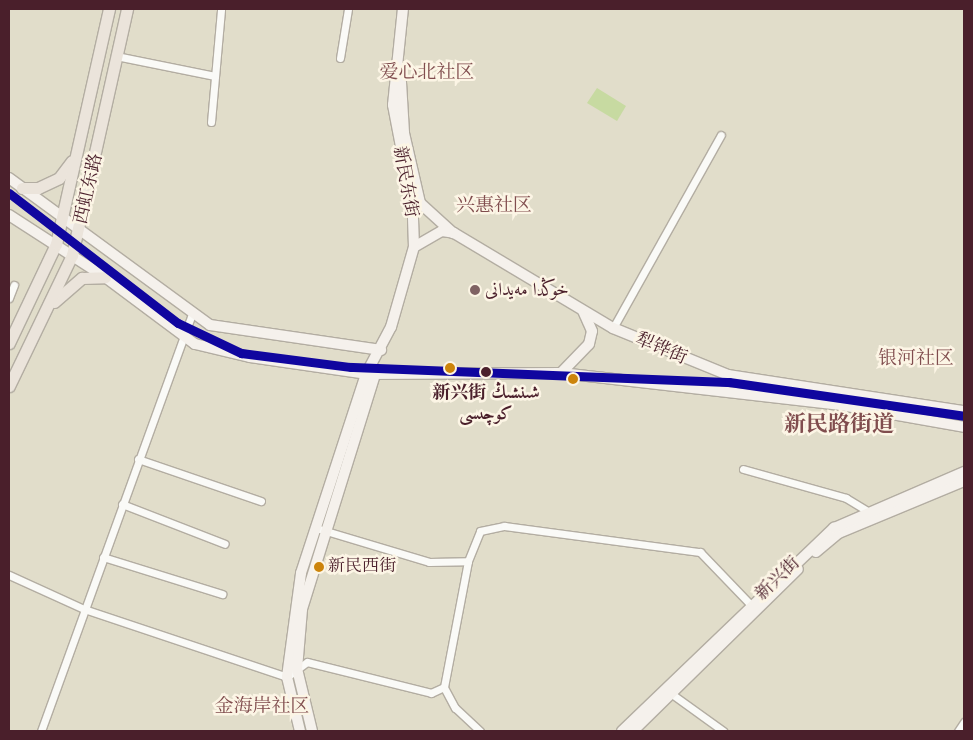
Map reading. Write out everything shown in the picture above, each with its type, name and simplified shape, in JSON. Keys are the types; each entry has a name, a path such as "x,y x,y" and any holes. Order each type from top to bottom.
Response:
{"main road":[{"name":"西虹东路","path":"9,343 56,244 109,9"},
{"name":"西虹东路","path":"9,386 72,255 80,230 127,9"},
{"name":"新民东街","path":"381,350 414,247 413,210 393,105 403,9"},
{"name":"新民东街","path":"408,9 401,80 406,140 420,203 454,233"},
{"path":"22,188 38,188 59,178 75,158"},
{"path":"9,178 192,315 226,330 381,350 371,374 293,610 287,677 300,731"},
{"name":"犁铧街","path":"9,215 104,277 195,344 250,358 371,374 561,373 841,405 964,427"},
{"path":"414,247 442,231 454,233"},
{"name":"犁铧街","path":"454,233 612,328 728,374 964,411"},
{"path":"46,310 82,278 104,277"},
{"path":"561,373 589,344 592,331 583,310"},
{"name":"新兴街","path":"633,731 668,691 751,605 834,528 868,511 964,472"},
{"name":"新兴街","path":"622,731 839,533 964,481"},
{"path":"312,731 297,669 302,608 320,529"}],"street":[{"path":"211,122 221,9"},
{"path":"340,58 348,9"},
{"path":"116,56 215,76"},
{"path":"612,328 721,135"},
{"path":"9,298 14,285"},
{"path":"41,731 102,557 192,315"},
{"path":"138,459 261,501"},
{"path":"743,469 846,498 868,511"},
{"path":"122,504 225,544"},
{"path":"480,731 455,708 444,687 468,561 480,531 504,526 700,552 751,605"},
{"path":"320,529 429,562 468,561"},
{"path":"102,557 222,594"},
{"path":"9,574 84,609 287,677 307,662 431,694 444,687"},
{"path":"668,691 724,731"},
{"path":"958,731 964,722"}],"green space":[{"path":"597,88 626,106 617,121 587,103"}],"transit line":[{"path":"9,193 178,323 241,353 351,367 729,382 964,416"}],"place":[{"name":"خوڭدا مەيدانى","path":"475,290"},
{"name":"新兴街 شىنشىڭ كوچىسى","path":"486,372"},
{"name":"新民西街","path":"319,567"}],"district":[{"name":"爱心北社区","path":"427,74"},
{"name":"兴惠社区","path":"494,207"},
{"name":"银河社区","path":"916,360"},
{"name":"新民路街道","path":"839,426"},
{"name":"金海岸社区","path":"262,708"}]}
